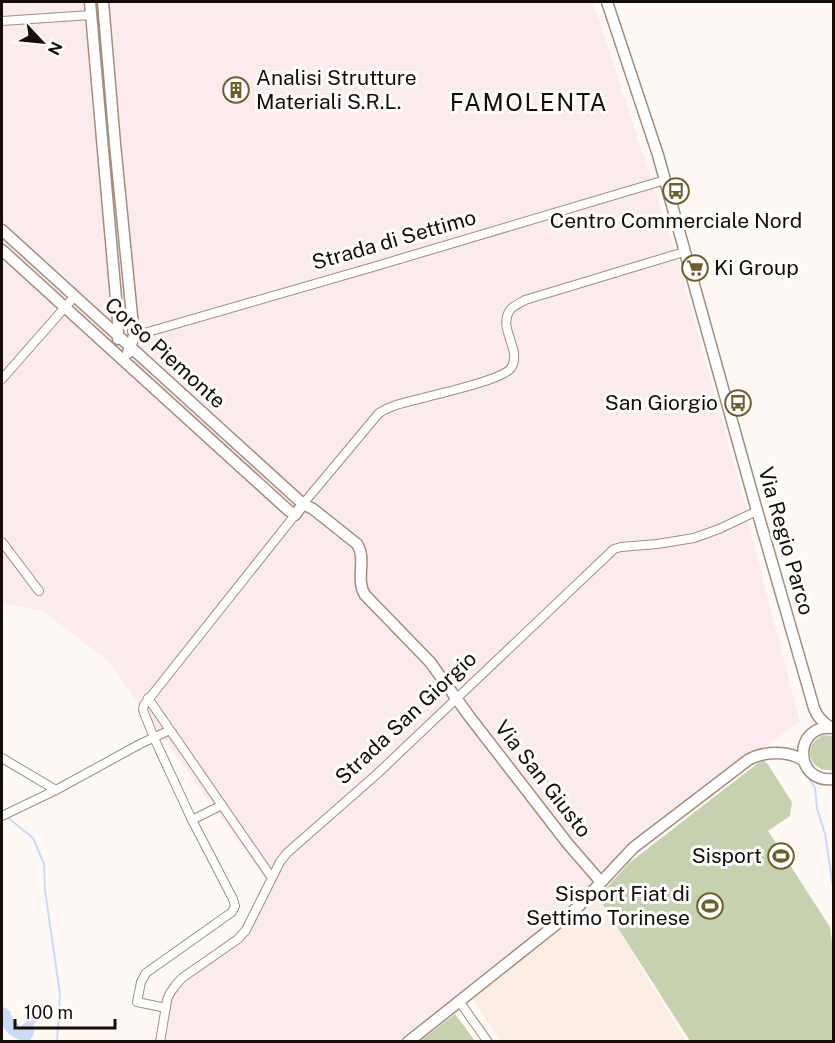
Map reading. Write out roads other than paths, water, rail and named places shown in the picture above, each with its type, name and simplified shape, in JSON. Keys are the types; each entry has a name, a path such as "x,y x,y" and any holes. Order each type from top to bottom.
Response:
{"street":[{"path":"90,2 119,336 116,352"},
{"path":"103,2 134,336 125,361"},
{"path":"166,1008 137,1002 141,982 146,974 232,912 235,906 154,738 143,710 148,698 379,413 395,405 505,374 511,368 515,357 505,322 510,309 525,300 684,252 665,180 607,2"},
{"path":"2,21 91,15"},
{"path":"97,76 109,75"},
{"path":"103,146 115,144"},
{"name":"Strada di Settimo","path":"134,336 665,180"},
{"name":"Corso Piemonte","path":"2,230 303,504"},
{"name":"Corso Piemonte","path":"2,250 295,515"},
{"path":"112,254 125,251"},
{"name":"Via Regio Parco","path":"684,252 816,714 813,732"},
{"path":"2,379 74,297"},
{"path":"240,465 249,455"},
{"name":"Via San Giusto","path":"303,504 313,509 357,544 361,550 360,583 363,593 430,662 568,844 601,882"},
{"name":"Strada San Giorgio","path":"160,1041 170,993 182,978 238,939 246,930 280,862 287,853 377,774 615,549 694,538 757,511"},
{"path":"2,542 39,591"},
{"path":"148,698 272,878"},
{"path":"816,714 823,723 832,727"},
{"path":"787,753 805,742 813,732 832,727"},
{"path":"2,816 170,730"},
{"path":"805,742 803,751 807,768 813,775 832,781"},
{"path":"408,1041 578,907 633,848 748,760 765,754 787,753 804,761"},
{"path":"2,758 56,790"},
{"path":"192,820 222,805"},
{"path":"459,1001 488,1041"}],"water":[{"path":"2,1007 11,1012 10,1014 20,1027 32,1017 38,1017 33,1026 34,1034 29,1041 16,1038 6,1031 1,1021"}],"waterway":[{"path":"811,781 815,788 817,808 825,834 834,893"},
{"path":"6,816 33,838 44,864 45,890 60,994 57,1042"}],"place":[{"name":"Analisi Strutture Materiali S.R.L.","path":"236,90"},
{"name":"Centro Commerciale Nord","path":"676,191"},
{"name":"Ki Group","path":"695,268"},
{"name":"San Giorgio","path":"738,403"},
{"name":"Sisport","path":"781,856"},
{"name":"Sisport Fiat di Settimo Torinese","path":"710,906"}],"district":[{"name":"FAMOLENTA","path":"529,103"}]}
